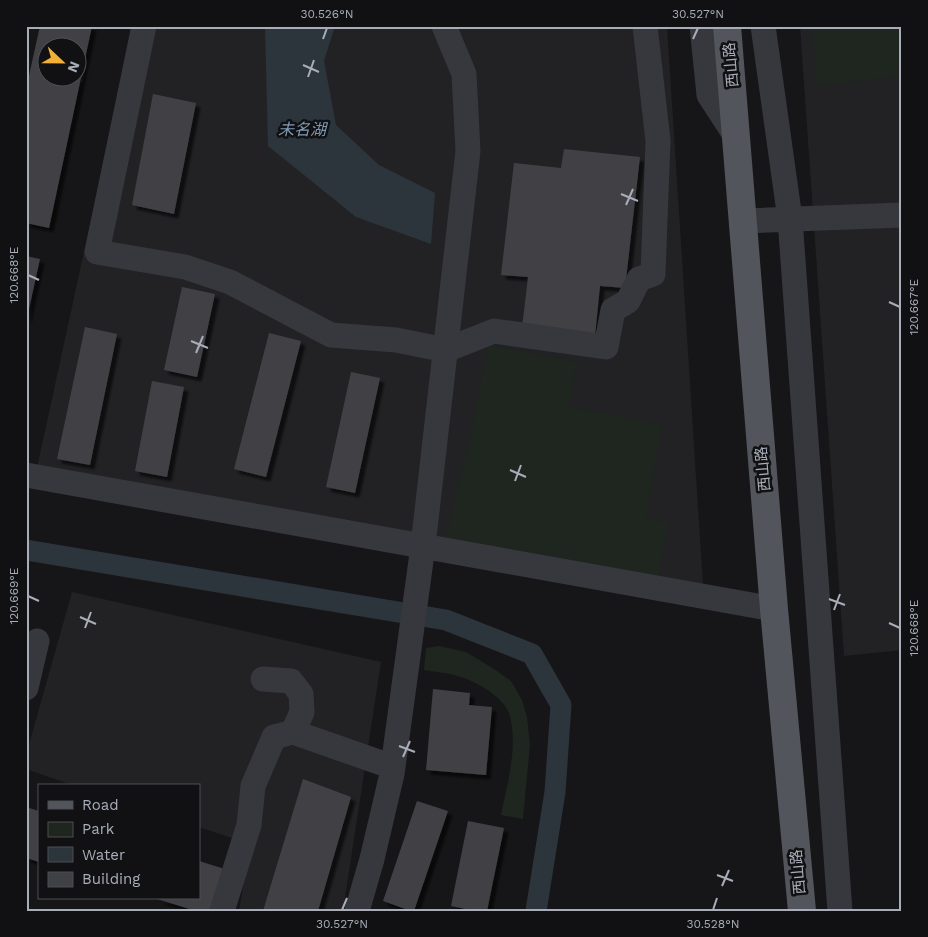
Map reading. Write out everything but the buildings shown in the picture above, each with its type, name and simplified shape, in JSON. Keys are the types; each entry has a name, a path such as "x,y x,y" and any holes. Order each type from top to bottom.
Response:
{"main road":[{"name":"西山路","path":"728,26 774,609 802,911"}],"street":[{"path":"144,26 97,252 185,267 230,282 331,336 396,340 446,350 494,331 606,347 612,310 628,301 640,279 653,274 658,141 645,26"},
{"path":"357,911 372,859 393,767 421,557 468,151 464,74 444,26"},
{"path":"702,26 708,95 736,138"},
{"path":"763,26 790,219 840,911"},
{"path":"743,222 902,215"},
{"path":"26,475 421,557 774,609"},
{"path":"26,688 37,641"},
{"path":"263,680 291,681 302,694 302,712 293,732"},
{"path":"222,911 248,825 253,786 274,737 293,732 393,767"}],"shaded area":[{"path":"133,26 667,26 704,601 35,477"},
{"path":"800,26 902,26 902,650 844,656"},
{"path":"72,592 381,662 343,911 239,911 250,844 200,827 200,784 69,784 26,769 26,755"}],"green space":[{"path":"812,26 902,26 902,76 817,86"},
{"path":"488,345 577,362 569,407 662,424 646,518 668,523 658,581 445,540 470,436"},
{"path":"439,646 466,652 491,667 511,681 522,700 527,717 530,745 523,819 501,815 509,778 512,751 512,725 509,713 500,700 477,684 450,674 424,670 426,648"}],"water":[{"name":"未名湖","path":"265,26 335,26 324,61 336,125 379,165 435,193 431,244 356,217 268,146"}],"waterway":[{"path":"26,550 446,620 532,654 561,705 555,792 536,911"}]}
